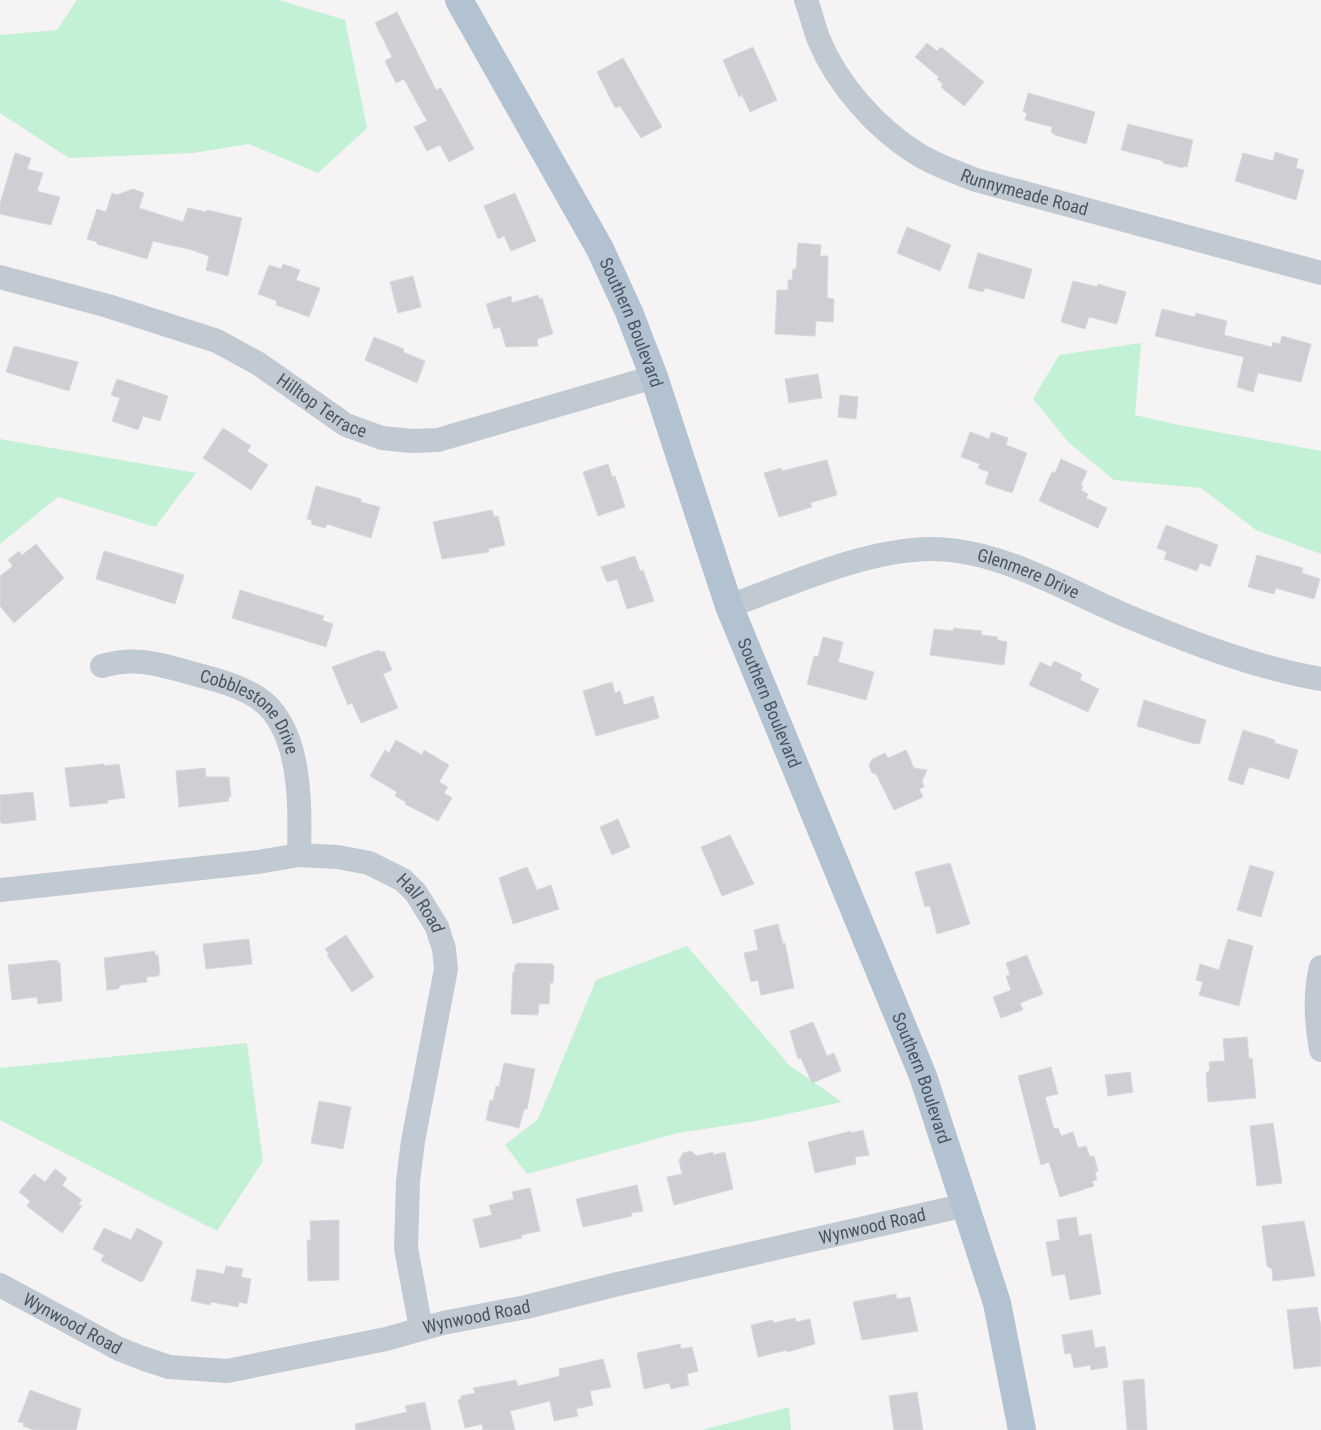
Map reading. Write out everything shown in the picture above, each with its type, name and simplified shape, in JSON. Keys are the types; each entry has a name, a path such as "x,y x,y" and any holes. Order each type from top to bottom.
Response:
{"main road":[{"name":"Southern Boulevard","path":"459,0 600,249 629,312 654,377 729,606 920,1068 997,1303 1022,1430"}],"street":[{"name":"Runnymeade Road","path":"806,0 819,41 842,81 866,109 916,153 976,180 1321,273"},
{"name":"Hilltop Terrace","path":"0,277 108,306 217,341 258,364 346,424 382,438 411,441 438,440 654,377"},
{"name":"Glenmere Drive","path":"729,606 861,560 897,552 954,550 977,554 1016,567 1122,614 1224,653 1321,679"},
{"name":"Cobblestone Drive","path":"102,666 120,660 158,664 233,685 263,703 285,729 294,762 300,820 299,855"},
{"name":"Hall Road","path":"0,890 258,862 299,855 338,856 369,863 403,880 427,908 444,949 446,969 443,994 429,1054 408,1181 406,1248 421,1329"},
{"path":"1321,967 1317,984 1316,1002 1321,1050"},
{"name":"Wynwood Road","path":"0,1285 120,1349 169,1367 228,1371 966,1205"}],"green space":[{"path":"77,0 279,0 345,20 367,128 318,173 249,144 193,153 69,158 0,113 0,35 57,30"},
{"path":"1141,343 1135,415 1321,451 1321,554 1256,530 1201,488 1114,480 1069,443 1033,399 1059,355"},
{"path":"0,439 196,473 155,527 58,497 0,544"},
{"path":"687,946 789,1065 842,1102 756,1121 678,1133 527,1174 505,1145 538,1119 596,980"},
{"path":"247,1043 263,1161 217,1231 0,1120 0,1068"},
{"path":"789,1407 791,1430 702,1430"}],"building":[{"path":"397,12 436,90 441,88 474,149 449,162 440,145 427,151 414,127 427,121 404,79 396,83 385,61 392,57 375,23"},
{"path":"927,43 937,51 941,47 984,82 964,106 941,87 943,84 937,79 939,77 915,57"},
{"path":"753,47 777,100 750,112 742,95 739,97 723,60"},
{"path":"623,58 662,127 641,138 620,106 615,108 597,72"},
{"path":"1028,93 1095,112 1086,144 1055,135 1051,132 1052,127 1025,120 1027,113 1023,112"},
{"path":"1128,124 1193,140 1187,167 1184,166 1183,168 1163,163 1163,161 1121,150"},
{"path":"1275,152 1298,159 1296,168 1304,170 1296,200 1235,181 1243,153 1273,161"},
{"path":"15,153 31,158 27,169 43,173 37,191 60,197 51,225 0,214 0,204"},
{"path":"133,189 144,193 139,208 183,222 188,208 242,218 228,276 206,270 209,256 192,250 153,241 147,259 97,244 97,242 87,239 97,209 106,212 112,193 117,195"},
{"path":"515,193 536,241 511,251 504,236 498,239 484,206"},
{"path":"907,227 951,245 940,271 897,253"},
{"path":"798,243 821,245 820,256 828,256 827,298 834,299 833,322 816,321 815,336 775,334 777,290 788,290 788,280 792,280 793,269 796,269"},
{"path":"978,253 1032,269 1024,299 985,288 983,292 968,288"},
{"path":"283,264 300,270 296,280 320,288 309,317 276,305 277,301 258,294 269,265 281,269"},
{"path":"413,276 421,307 398,313 390,282"},
{"path":"1073,281 1097,287 1098,284 1126,292 1117,324 1089,317 1085,329 1061,322"},
{"path":"538,295 539,299 542,298 553,334 537,339 538,346 506,347 500,327 494,329 486,304 511,296 512,303"},
{"path":"1162,309 1195,317 1196,313 1227,321 1224,335 1272,347 1273,342 1280,344 1282,336 1311,344 1301,382 1258,373 1253,392 1237,387 1244,357 1155,336"},
{"path":"374,337 404,349 403,352 425,361 417,383 365,360"},
{"path":"14,346 78,362 69,391 6,372"},
{"path":"818,374 822,398 789,403 785,379"},
{"path":"117,379 168,396 160,421 143,416 138,430 112,421 120,398 111,395"},
{"path":"840,395 858,397 856,419 838,417"},
{"path":"223,428 251,446 247,451 268,465 251,490 203,458"},
{"path":"970,432 989,439 991,432 1008,438 1006,445 1027,453 1012,493 985,484 989,472 978,468 980,464 961,457"},
{"path":"1061,459 1087,471 1081,485 1083,486 1081,490 1088,494 1086,498 1107,508 1098,528 1039,501 1052,472 1055,473"},
{"path":"827,460 837,495 810,503 812,507 779,517 764,473 781,468 782,471"},
{"path":"608,464 612,477 615,476 625,507 598,516 583,472"},
{"path":"316,486 361,499 361,502 380,507 371,538 327,524 325,528 311,524 312,520 307,519"},
{"path":"492,510 494,517 498,516 505,545 488,549 489,552 442,559 433,522"},
{"path":"1166,525 1218,545 1210,567 1200,563 1197,571 1164,559 1167,552 1157,548"},
{"path":"36,544 64,578 14,623 0,606 0,576 13,566 8,560 19,551 22,555"},
{"path":"104,551 184,575 175,604 96,579"},
{"path":"1257,555 1303,568 1302,573 1320,579 1314,599 1276,588 1274,594 1248,587"},
{"path":"635,556 640,571 643,570 654,601 627,609 617,579 607,582 601,567"},
{"path":"240,590 324,616 322,620 333,624 326,647 232,618"},
{"path":"954,628 982,631 981,635 998,637 997,640 1007,642 1004,665 930,655 934,629 953,631"},
{"path":"823,637 843,642 838,662 874,672 866,700 807,684 814,656 818,657"},
{"path":"379,650 380,652 384,651 392,670 383,674 398,708 361,723 352,703 348,705 332,667"},
{"path":"1054,661 1082,674 1080,680 1099,689 1088,712 1029,685 1040,662 1051,667"},
{"path":"612,682 615,693 620,691 624,705 653,696 659,718 596,736 583,691"},
{"path":"1144,700 1206,720 1200,743 1195,744 1137,726"},
{"path":"1243,730 1275,740 1274,743 1298,750 1289,779 1249,767 1243,785 1228,780"},
{"path":"396,740 422,755 424,750 449,765 439,782 448,787 444,793 452,798 438,821 405,804 406,802 395,796 397,792 370,776 385,750 389,753"},
{"path":"906,750 914,768 927,770 922,781 924,787 919,789 923,797 894,810 876,774 872,773 869,765 872,759 885,753 888,758"},
{"path":"104,764 104,766 119,764 125,798 108,800 108,803 70,807 65,768"},
{"path":"205,768 206,777 229,777 231,797 228,797 229,801 179,807 176,771"},
{"path":"33,792 36,820 3,824 0,822 0,795"},
{"path":"618,819 630,847 612,855 600,827"},
{"path":"730,835 754,884 722,896 701,847"},
{"path":"950,863 970,924 937,934 930,906 925,907 915,872"},
{"path":"1250,865 1274,872 1261,917 1237,910"},
{"path":"527,867 537,890 551,885 559,909 513,924 499,878"},
{"path":"778,924 783,944 785,943 794,988 761,995 758,980 751,982 744,953 758,950 754,930"},
{"path":"346,935 374,977 352,992 325,949"},
{"path":"249,939 252,964 206,969 203,944"},
{"path":"1228,939 1253,946 1239,1006 1199,995 1203,982 1196,980 1200,964 1219,970"},
{"path":"155,951 155,955 158,955 160,974 158,976 146,977 147,982 121,985 118,989 107,990 104,958"},
{"path":"1027,955 1043,994 1020,1003 1023,1010 1001,1018 993,997 1011,990 1006,976 1010,975 1006,963"},
{"path":"57,960 60,963 62,1001 38,1004 37,997 12,1000 8,965"},
{"path":"518,963 552,964 554,966 553,983 550,983 549,1004 539,1004 538,1015 511,1014 513,972 515,972 515,965"},
{"path":"813,1022 827,1056 834,1053 841,1071 812,1083 801,1058 798,1059 790,1031"},
{"path":"1247,1037 1249,1059 1252,1058 1256,1098 1208,1102 1206,1073 1210,1070 1209,1062 1225,1061 1223,1039"},
{"path":"504,1063 535,1069 527,1109 524,1109 519,1128 486,1120 490,1100 493,1101 496,1086 499,1087"},
{"path":"1051,1067 1058,1094 1045,1097 1054,1129 1058,1128 1061,1136 1073,1132 1078,1148 1086,1146 1090,1157 1094,1156 1098,1171 1095,1172 1097,1180 1092,1181 1094,1186 1060,1197 1049,1162 1041,1165 1018,1076"},
{"path":"1130,1072 1133,1092 1108,1096 1105,1075"},
{"path":"319,1101 351,1107 343,1149 311,1143"},
{"path":"1273,1123 1282,1183 1257,1186 1250,1126"},
{"path":"863,1130 869,1155 855,1157 856,1164 815,1173 808,1142 851,1131 851,1133"},
{"path":"691,1151 697,1156 713,1152 713,1155 725,1152 733,1189 674,1205 667,1177 682,1174 679,1160 683,1153"},
{"path":"55,1169 67,1178 62,1185 82,1200 78,1204 82,1206 62,1233 27,1206 30,1201 19,1192 34,1174 45,1182"},
{"path":"637,1185 643,1211 631,1213 632,1216 583,1227 576,1199"},
{"path":"530,1188 540,1231 521,1235 522,1238 480,1248 473,1219 492,1215 489,1205 514,1199 512,1192"},
{"path":"1076,1217 1079,1236 1091,1234 1101,1294 1070,1300 1065,1274 1052,1276 1046,1242 1060,1240 1057,1220"},
{"path":"339,1220 339,1280 308,1281 307,1240 311,1240 310,1221"},
{"path":"1304,1221 1315,1276 1273,1281 1272,1269 1267,1266 1262,1226"},
{"path":"104,1228 131,1240 137,1228 163,1242 143,1281 141,1282 101,1261 104,1255 93,1249"},
{"path":"226,1266 243,1269 241,1277 251,1279 247,1304 239,1302 238,1307 211,1302 210,1305 191,1301 197,1269 224,1274"},
{"path":"896,1294 897,1299 910,1297 918,1331 862,1340 853,1302"},
{"path":"1317,1307 1321,1326 1321,1366 1294,1369 1287,1310"},
{"path":"795,1318 796,1322 810,1319 815,1344 787,1352 787,1350 758,1357 751,1325"},
{"path":"1092,1330 1095,1348 1105,1346 1108,1367 1091,1370 1090,1365 1074,1368 1071,1353 1065,1354 1062,1335"},
{"path":"680,1344 681,1349 692,1347 698,1371 687,1374 689,1385 671,1389 669,1383 644,1389 637,1353"},
{"path":"603,1359 611,1387 590,1391 593,1405 576,1409 578,1416 554,1421 550,1401 510,1411 515,1430 483,1430 482,1424 465,1428 458,1400 461,1399 461,1396 475,1393 473,1388 516,1380 518,1386 560,1376 559,1369"},
{"path":"1144,1379 1147,1430 1127,1430 1123,1381"},
{"path":"30,1390 81,1409 76,1430 34,1430 23,1426 24,1423 18,1422"},
{"path":"917,1392 923,1430 894,1430 889,1396"},
{"path":"425,1402 431,1430 356,1430 355,1424 407,1412 405,1406"}]}
